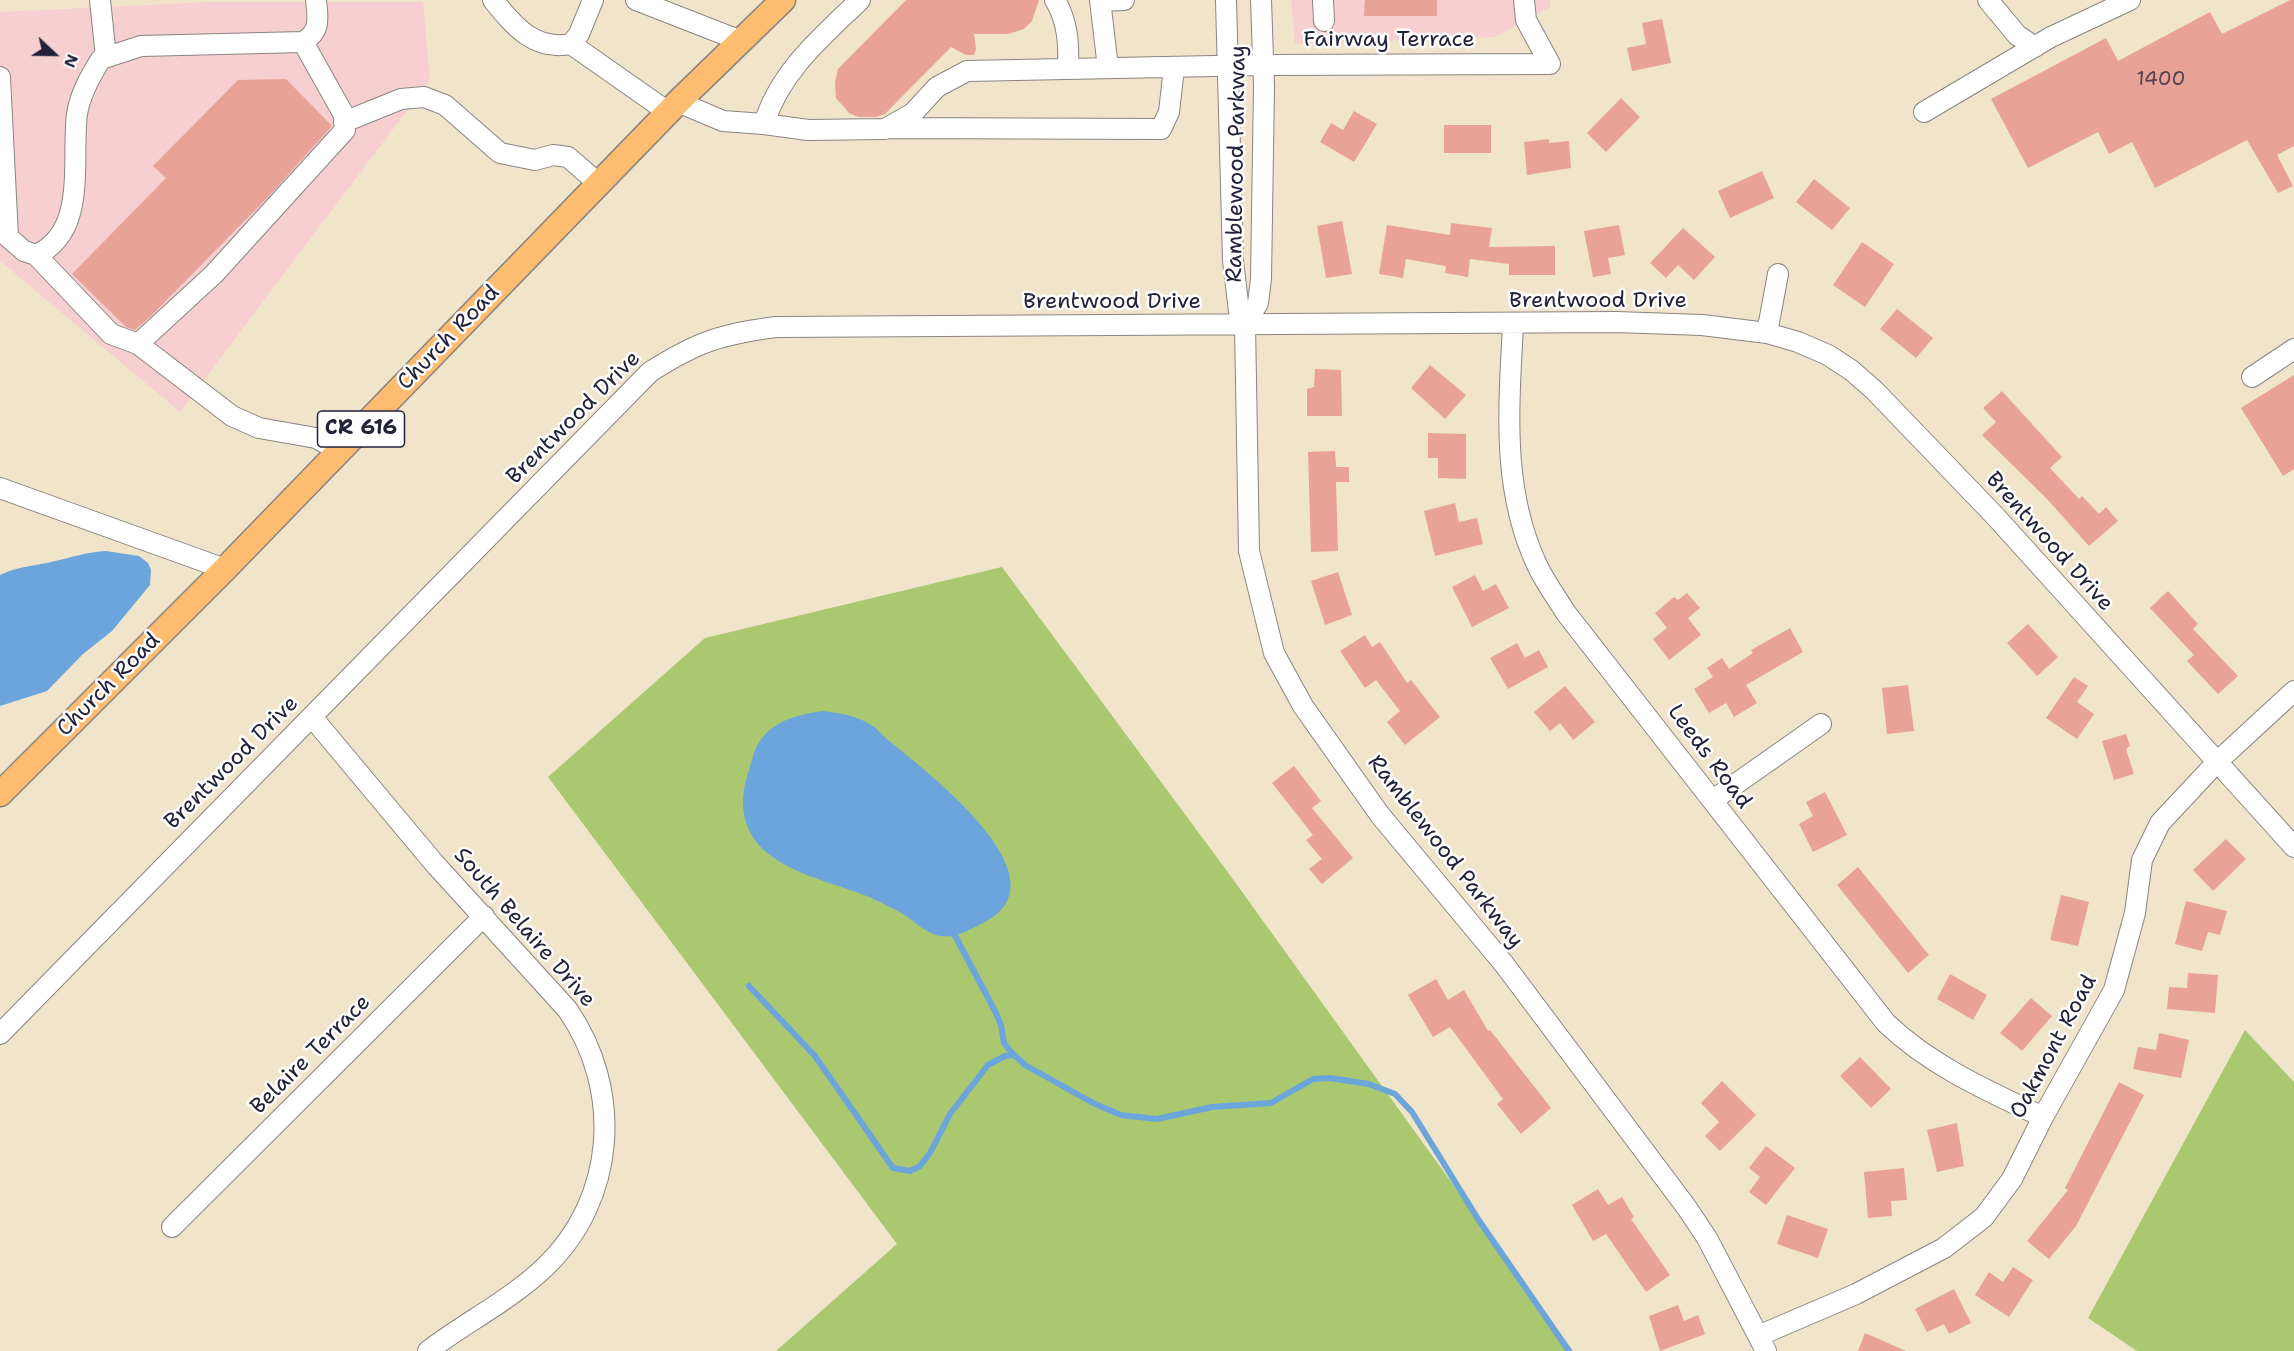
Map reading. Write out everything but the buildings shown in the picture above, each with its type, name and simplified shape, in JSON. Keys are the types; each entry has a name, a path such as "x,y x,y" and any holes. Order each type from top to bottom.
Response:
{"main road":[{"name":"Church Road","path":"0,794 225,569 673,107 778,4"}],"street":[{"path":"100,0 106,57"},
{"path":"36,255 50,249 68,222 75,192 78,111 90,76 101,59 141,46 303,42 313,36 319,24 316,0"},
{"path":"492,0 516,30 552,45 571,44 673,107 723,121 808,130 1161,129 1169,112 1174,68"},
{"path":"571,44 579,34 593,0"},
{"path":"636,0 741,41"},
{"path":"764,124 771,102 811,45 860,0"},
{"path":"1054,0 1061,10 1068,35 1068,69"},
{"path":"1108,68 1100,0 1124,0"},
{"name":"Ramblewood Parkway","path":"1226,0 1233,261 1239,311 1245,325 1249,551 1274,653 1303,706 1380,815 1504,964 1687,1208 1707,1238 1762,1344"},
{"name":"Ramblewood Parkway","path":"1245,325 1258,303 1261,279 1264,65 1261,0"},
{"path":"1323,0 1324,21"},
{"name":"Fairway Terrace","path":"885,129 913,112 937,87 967,71 1264,65 1550,64 1526,20 1524,0"},
{"path":"1988,0 2017,35 2036,46"},
{"path":"1924,112 2036,46 2130,0"},
{"path":"138,344 214,274 345,130 344,115 303,42"},
{"path":"0,77 3,203 8,237 24,252 36,255 111,334 138,344 232,416 259,428 316,438 340,451"},
{"path":"344,122 401,99 424,97 445,105 500,153 535,160 553,155 568,157 599,184"},
{"path":"1767,333 1778,274"},
{"name":"Brentwood Drive","path":"0,1034 650,372 683,351 727,334 776,327 1616,322 1702,325 1767,333 1798,342 1828,356 1874,390 1996,517 2294,848"},
{"name":"Leeds Road","path":"1513,324 1509,412 1511,471 1520,519 1537,566 1566,613 1869,1004 1903,1039 1956,1074 2043,1118"},
{"path":"2252,377 2294,349"},
{"path":"0,488 225,569"},
{"name":"Oakmont Road","path":"1762,1344 1965,1234 1984,1218 1999,1199 2114,990 2135,913 2142,860 2160,823 2217,762 2294,691"},
{"name":"South Belaire Drive","path":"312,717 434,863 552,990 582,1030 592,1053 605,1102 607,1127 604,1153 590,1202 563,1247 524,1285 428,1351"},
{"path":"1713,800 1821,724"},
{"name":"Belaire Terrace","path":"172,1227 484,916"}],"shaded area":[{"path":"1291,0 1550,0 1550,7 1495,37 1295,44"},
{"path":"208,2 423,2 430,80 180,412 0,261 0,12"}],"green space":[{"path":"1002,567 1227,871 1573,1351 776,1351 897,1244 548,777 705,638"},
{"path":"2245,1030 2294,1082 2294,1351 2137,1351 2088,1318"}],"water":[{"path":"106,551 139,556 148,563 151,570 150,585 112,631 83,654 47,691 0,706 0,575 20,568"},
{"path":"824,711 854,717 873,727 957,799 982,826 1001,854 1011,880 1006,904 983,923 966,932 955,936 936,935 902,913 874,899 790,868 772,857 758,843 747,826 743,805 743,794 756,748 762,738 779,724 800,715"}],"waterway":[{"path":"952,930 995,1011 1001,1025 1004,1043 1011,1052 1025,1065 1093,1103 1121,1115 1157,1119 1212,1107 1271,1103 1313,1079 1330,1078 1369,1084 1395,1094 1412,1112 1478,1219 1569,1351"},
{"path":"749,986 815,1056 893,1168 910,1171 920,1166 930,1153 950,1114 988,1065 1005,1056 1014,1055"}]}
